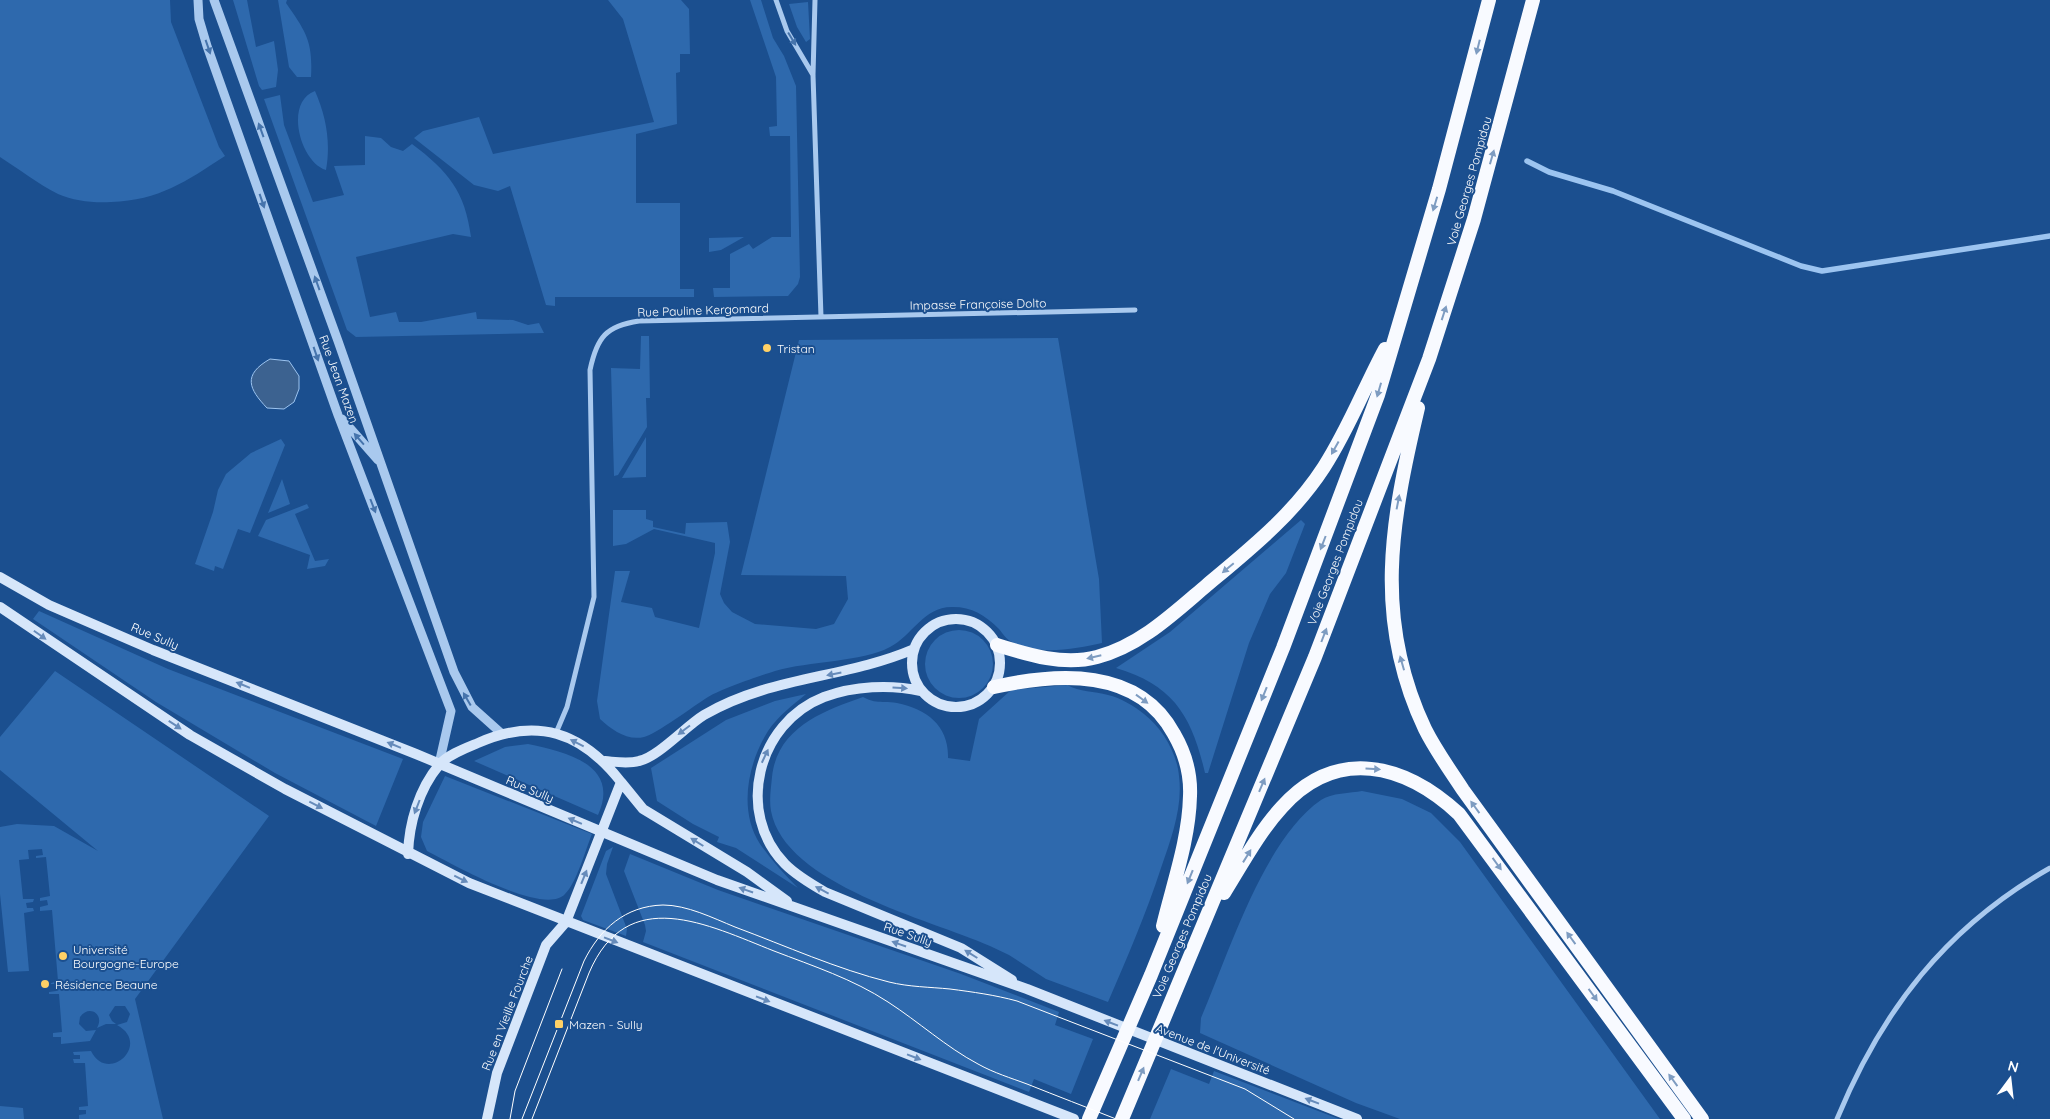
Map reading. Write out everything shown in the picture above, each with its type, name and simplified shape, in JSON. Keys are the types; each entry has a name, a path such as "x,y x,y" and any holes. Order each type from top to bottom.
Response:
{"highway":[{"name":"Voie Georges Pompidou","path":"1090,1119 1151,975 1332,518 1378,395 1439,189 1489,0"},
{"name":"Voie Georges Pompidou","path":"1122,1119 1315,657 1429,359 1477,210 1534,0"},
{"path":"997,645 1045,658 1081,660 1097,657 1141,638 1181,607 1272,531 1299,502 1329,459 1397,326"},
{"path":"1429,359 1396,511 1390,578 1396,642 1414,704 1437,750 1464,790 1702,1119"},
{"path":"994,687 1034,679 1097,680 1121,687 1140,697 1162,716 1171,728 1189,774 1189,820 1151,975"},
{"path":"1203,927 1272,818 1295,794 1307,785 1337,772 1368,769 1401,774 1429,789 1459,814 1684,1119"}],"main road":[{"name":"Rue Sully","path":"0,576 49,605 153,650 439,764 717,880 1060,1003"},
{"path":"0,607 190,735 285,789 408,854 469,883 566,922 1074,1119"},
{"path":"960,618 982,626 997,645 1001,666 994,687 986,697 975,704 949,707 934,702 921,691 912,671 914,648 927,629 948,619 960,618"},
{"path":"605,761 625,763 641,761 704,716 758,691 793,681 859,669 914,648"},
{"path":"921,691 905,688 865,688 823,698 800,712 776,736 760,766 756,793 760,822 774,850 784,864 810,883 825,892 961,948 1027,990"},
{"path":"408,854 409,838 416,807 439,764 466,748 501,733 527,730 556,733 581,744 605,761 643,809 746,872 796,908"},
{"name":"Rue en Vieille Fourche","path":"487,1119 497,1073 546,945 566,922 621,782"},
{"name":"Avenue de l'Université","path":"1060,1003 1357,1119"}],"street":[{"name":"Rue Jean Mazen","path":"198,0 199,19 208,46 338,415 451,711 439,764"},
{"name":"Rue Jean Mazen","path":"214,0 454,672 472,707 501,733"},
{"path":"776,0 787,31 814,76"},
{"path":"816,0 814,76 820,317"},
{"name":"Impasse Françoise Dolto","path":"820,317 1135,310"},
{"name":"Rue Pauline Kergomard","path":"556,733 567,707 594,597 590,370 594,353 601,339 610,329 639,321 820,317"},
{"path":"338,415 381,464"},
{"path":"1837,1119 1876,1037 1892,1011 1928,966 1958,936 2001,900 2050,868"}],"shaded area":[{"path":"0,0 170,0 171,22 219,147 225,156 197,174 158,193 128,201 104,202 77,200 58,194 0,157"},
{"path":"233,0 247,0 256,47 274,41 278,70 276,87 262,90 259,86"},
{"path":"278,0 287,0 286,3 307,37 311,54 311,77 297,77 289,67"},
{"path":"608,0 681,0 689,9 690,54 680,54 680,72 676,73 677,124 636,134 636,203 680,203 680,289 694,289 694,297 555,297 555,306 546,305 510,186 498,191 474,185 414,138 423,131 479,117 493,154 654,122 623,19"},
{"path":"750,0 761,0 773,38 784,56 796,86 800,277 798,284 788,296 714,297 713,288 730,288 730,254 749,244 753,249 772,237 791,237 790,136 770,136 769,127 777,126 776,77"},
{"path":"808,2 810,39 806,42 797,27 789,4"},
{"path":"315,91 327,129 326,170 317,165 309,156 299,132 298,119 300,107 306,97"},
{"path":"280,95 284,125 313,202 344,195 334,166 365,165 365,136 381,138 391,147 403,151 412,144 436,163 453,183 459,194 471,237 453,234 356,257 370,317 396,312 399,322 421,322 476,312 477,319 513,320 528,325 539,323 544,333 356,337 347,330 264,99"},
{"path":"744,237 721,250 709,252 709,238"},
{"path":"641,336 649,336 650,398 646,398 647,427 618,475 614,476 611,368 640,369"},
{"path":"1058,338 1099,579 1102,643 1069,649 1033,649 1010,641 994,624 978,613 960,607 943,608 926,616 890,647 865,656 789,668 750,679 708,697 666,726 644,737 626,736 615,731 600,719 597,701 615,571 630,571 621,602 652,608 655,617 699,628 715,553 715,543 654,529 626,544 613,546 613,510 646,510 646,519 653,521 653,527 685,534 686,523 727,522 730,542 720,594 724,603 732,612 755,624 816,629 834,624 848,599 846,576 741,575 799,340"},
{"path":"270,359 289,361 299,376 299,389 294,402 284,409 267,408 256,395 251,382 255,371"},
{"path":"646,437 646,477 622,478"},
{"path":"281,439 285,445 250,533 238,529 223,569 215,566 214,571 195,564 213,512 218,490 226,474 251,453"},
{"path":"282,479 290,504 268,513"},
{"path":"307,504 309,508 295,514 315,561 329,559 325,566 307,569 310,555 258,536 266,520"},
{"path":"1301,520 1305,524 1286,573 1270,594 1249,643 1208,773 1205,773 1194,735 1177,706 1153,684 1136,675 1116,668 1170,632"},
{"path":"39,611 168,669 403,759 376,826 275,773 156,702 33,619"},
{"path":"959,630 972,633 983,640 990,651 993,664 990,677 983,688 972,695 959,698 946,695 935,688 928,677 925,664 928,651 935,640 946,633"},
{"path":"55,671 269,816 135,999 163,1119 79,1119 79,1115 86,1114 86,1110 79,1110 79,1107 88,1106 85,1063 74,1063 73,1059 80,1059 80,1055 74,1055 73,1052 91,1051 98,1060 107,1064 116,1063 124,1058 129,1051 130,1042 127,1033 117,1025 127,1022 130,1014 125,1006 115,1006 109,1015 116,1024 106,1024 97,1028 99,1023 98,1015 95,1012 88,1011 80,1017 79,1024 86,1031 96,1030 90,1041 61,1044 61,1037 53,1037 53,1033 62,1032 59,994 49,994 49,992 56,991 55,984 48,984 58,981 52,910 40,911 40,907 48,905 47,900 40,901 40,898 50,896 46,857 36,858 36,856 43,855 42,849 28,850 29,859 19,860 23,899 34,899 33,902 26,903 27,908 33,908 34,911 24,913 29,971 8,972 0,894 0,827 17,824 54,826 98,851 0,770 0,737"},
{"path":"1067,685 1118,698 1132,705 1157,726 1168,742 1178,767 1180,788 1178,811 1169,846 1143,919 1108,1002 1046,979 1009,955 990,946 863,896 830,879 803,860 782,837 770,807 772,777 776,760 792,734 818,716 863,697 873,701 892,702 908,706 927,715 940,728 945,737 948,758 970,761 979,719 1011,690"},
{"path":"806,694 776,720 768,731 755,757 748,787 749,816 753,831 769,856 798,888 736,848 717,842 719,837 693,824 657,801 651,768 726,720 775,701"},
{"path":"528,744 558,751 586,763 596,772 602,784 603,798 598,815 474,761 505,747"},
{"path":"445,776 592,834 577,874 565,894 554,899 538,899 518,894 497,886 427,851 421,837 423,822"},
{"path":"1362,791 1402,799 1431,813 1460,842 1660,1119 1400,1119 1356,1103 1200,1033 1201,1018 1236,932 1265,870 1282,842 1301,818 1321,800 1335,795"},
{"path":"613,847 607,864 606,874 627,929 626,936 583,920 581,916 606,851"},
{"path":"630,854 718,890 961,974 1059,1012 1055,1025 1093,1039 1071,1094 1034,1079 1029,1092 643,942 646,931 645,925 624,871"},
{"path":"1171,1069 1209,1084 1214,1071 1339,1119 1150,1119"},
{"path":"0,1106 23,1108 24,1119 0,1119"}],"waterway":[{"path":"1527,161 1549,172 1613,191 1801,266 1822,271 2050,236"}],"tram line":[{"path":"522,1119 590,949 615,921 637,910 649,906 663,905 681,907 700,913 831,964 870,977 912,986 950,989 1017,1001 1245,1089 1294,1119"},
{"path":"532,1119 589,973 605,945 625,928 647,920 671,919 696,923 723,931 847,980 888,1002 955,1050 984,1067 1116,1119"},
{"path":"510,1119 515,1091 562,969"}],"place":[{"name":"Tristan","path":"767,348"},
{"name":"Université Bourgogne-Europe","path":"63,956"},
{"name":"Résidence Beaune","path":"45,984"},
{"name":"Mazen - Sully","path":"559,1024"}]}
